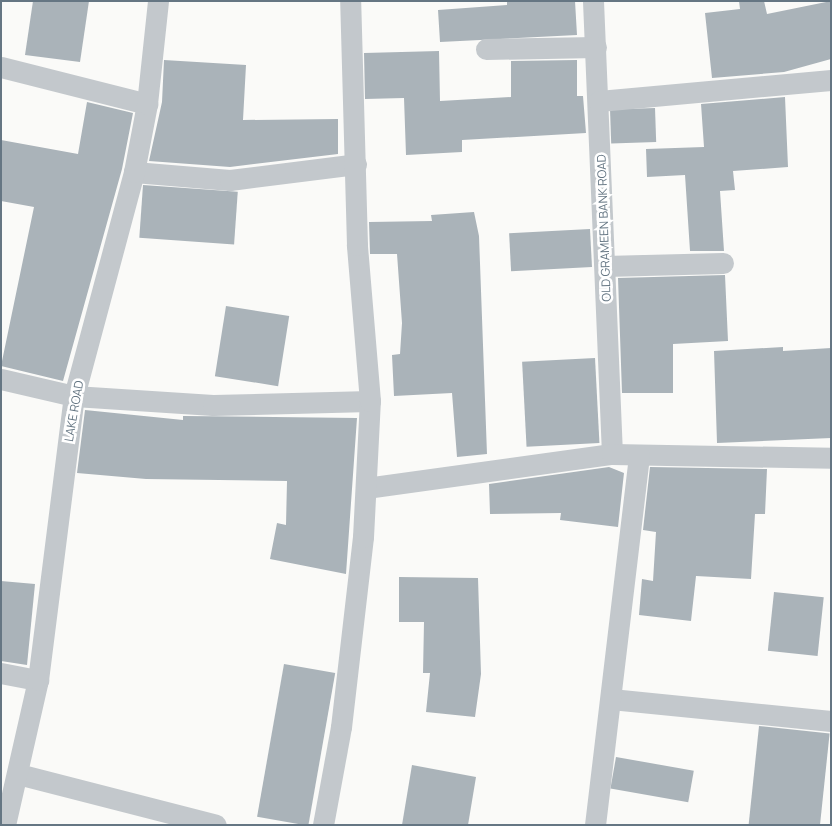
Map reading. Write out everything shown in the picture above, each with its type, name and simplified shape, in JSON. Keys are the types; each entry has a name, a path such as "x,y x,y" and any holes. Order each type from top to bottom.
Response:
{"street":[{"name":"LAKE ROAD","path":"5,825 38,680 74,396 134,172 147,104 158,1"},
{"path":"323,825 341,728 366,488 370,400 357,244 350,1"},
{"name":"OLD GRAMEEN BANK ROAD","path":"593,1 599,101 612,454"},
{"path":"486,49 596,47"},
{"path":"1,67 147,104"},
{"path":"599,101 831,80"},
{"path":"134,172 230,180 356,164"},
{"path":"605,266 723,263"},
{"path":"1,379 74,396 213,406 370,400"},
{"path":"366,488 612,454 831,458"},
{"path":"595,825 640,456"},
{"path":"1,673 38,680"},
{"path":"611,699 831,721"},
{"path":"18,774 216,825"}],"building":[{"path":"33,1 89,1 80,62 25,55"},
{"path":"507,1 575,1 577,35 440,42 438,10 507,5"},
{"path":"739,1 764,1 767,14 831,1 831,59 784,72 712,78 705,13 740,9"},
{"path":"439,51 440,101 511,97 511,61 577,60 577,96 583,96 586,133 462,140 462,152 406,155 404,98 365,99 364,53"},
{"path":"164,60 246,65 243,120 338,119 338,154 230,167 149,161 162,102"},
{"path":"785,97 788,167 733,171 735,190 720,191 724,251 690,251 685,175 647,177 646,149 704,147 701,104"},
{"path":"87,102 133,113 122,169 63,381 1,366 34,207 1,201 1,140 78,154"},
{"path":"655,108 656,142 611,144 610,110"},
{"path":"143,185 238,192 234,244 139,238"},
{"path":"474,212 479,236 487,454 457,457 452,393 394,396 392,355 400,354 402,323 397,254 370,254 369,222 432,221 431,215"},
{"path":"590,229 592,267 511,271 509,233"},
{"path":"725,275 728,341 673,344 673,393 622,393 618,278"},
{"path":"226,306 289,316 278,386 215,376"},
{"path":"783,347 783,351 831,348 831,438 717,443 714,351"},
{"path":"595,358 599,443 527,447 522,362"},
{"path":"85,410 183,420 183,416 357,418 346,574 270,559 277,523 286,525 287,481 146,479 77,473"},
{"path":"609,467 624,473 618,527 560,520 561,513 490,514 489,484"},
{"path":"650,467 767,469 765,514 755,514 751,579 696,576 691,621 639,615 642,579 653,581 656,532 643,530"},
{"path":"399,577 478,578 481,674 475,717 426,712 430,673 423,673 424,622 399,622"},
{"path":"1,581 35,584 27,665 1,661"},
{"path":"774,592 824,597 818,656 768,651"},
{"path":"284,664 335,673 308,825 257,817"},
{"path":"759,726 830,733 820,825 749,824"},
{"path":"616,757 694,771 688,802 610,789"},
{"path":"412,765 476,777 468,825 402,825"}]}
